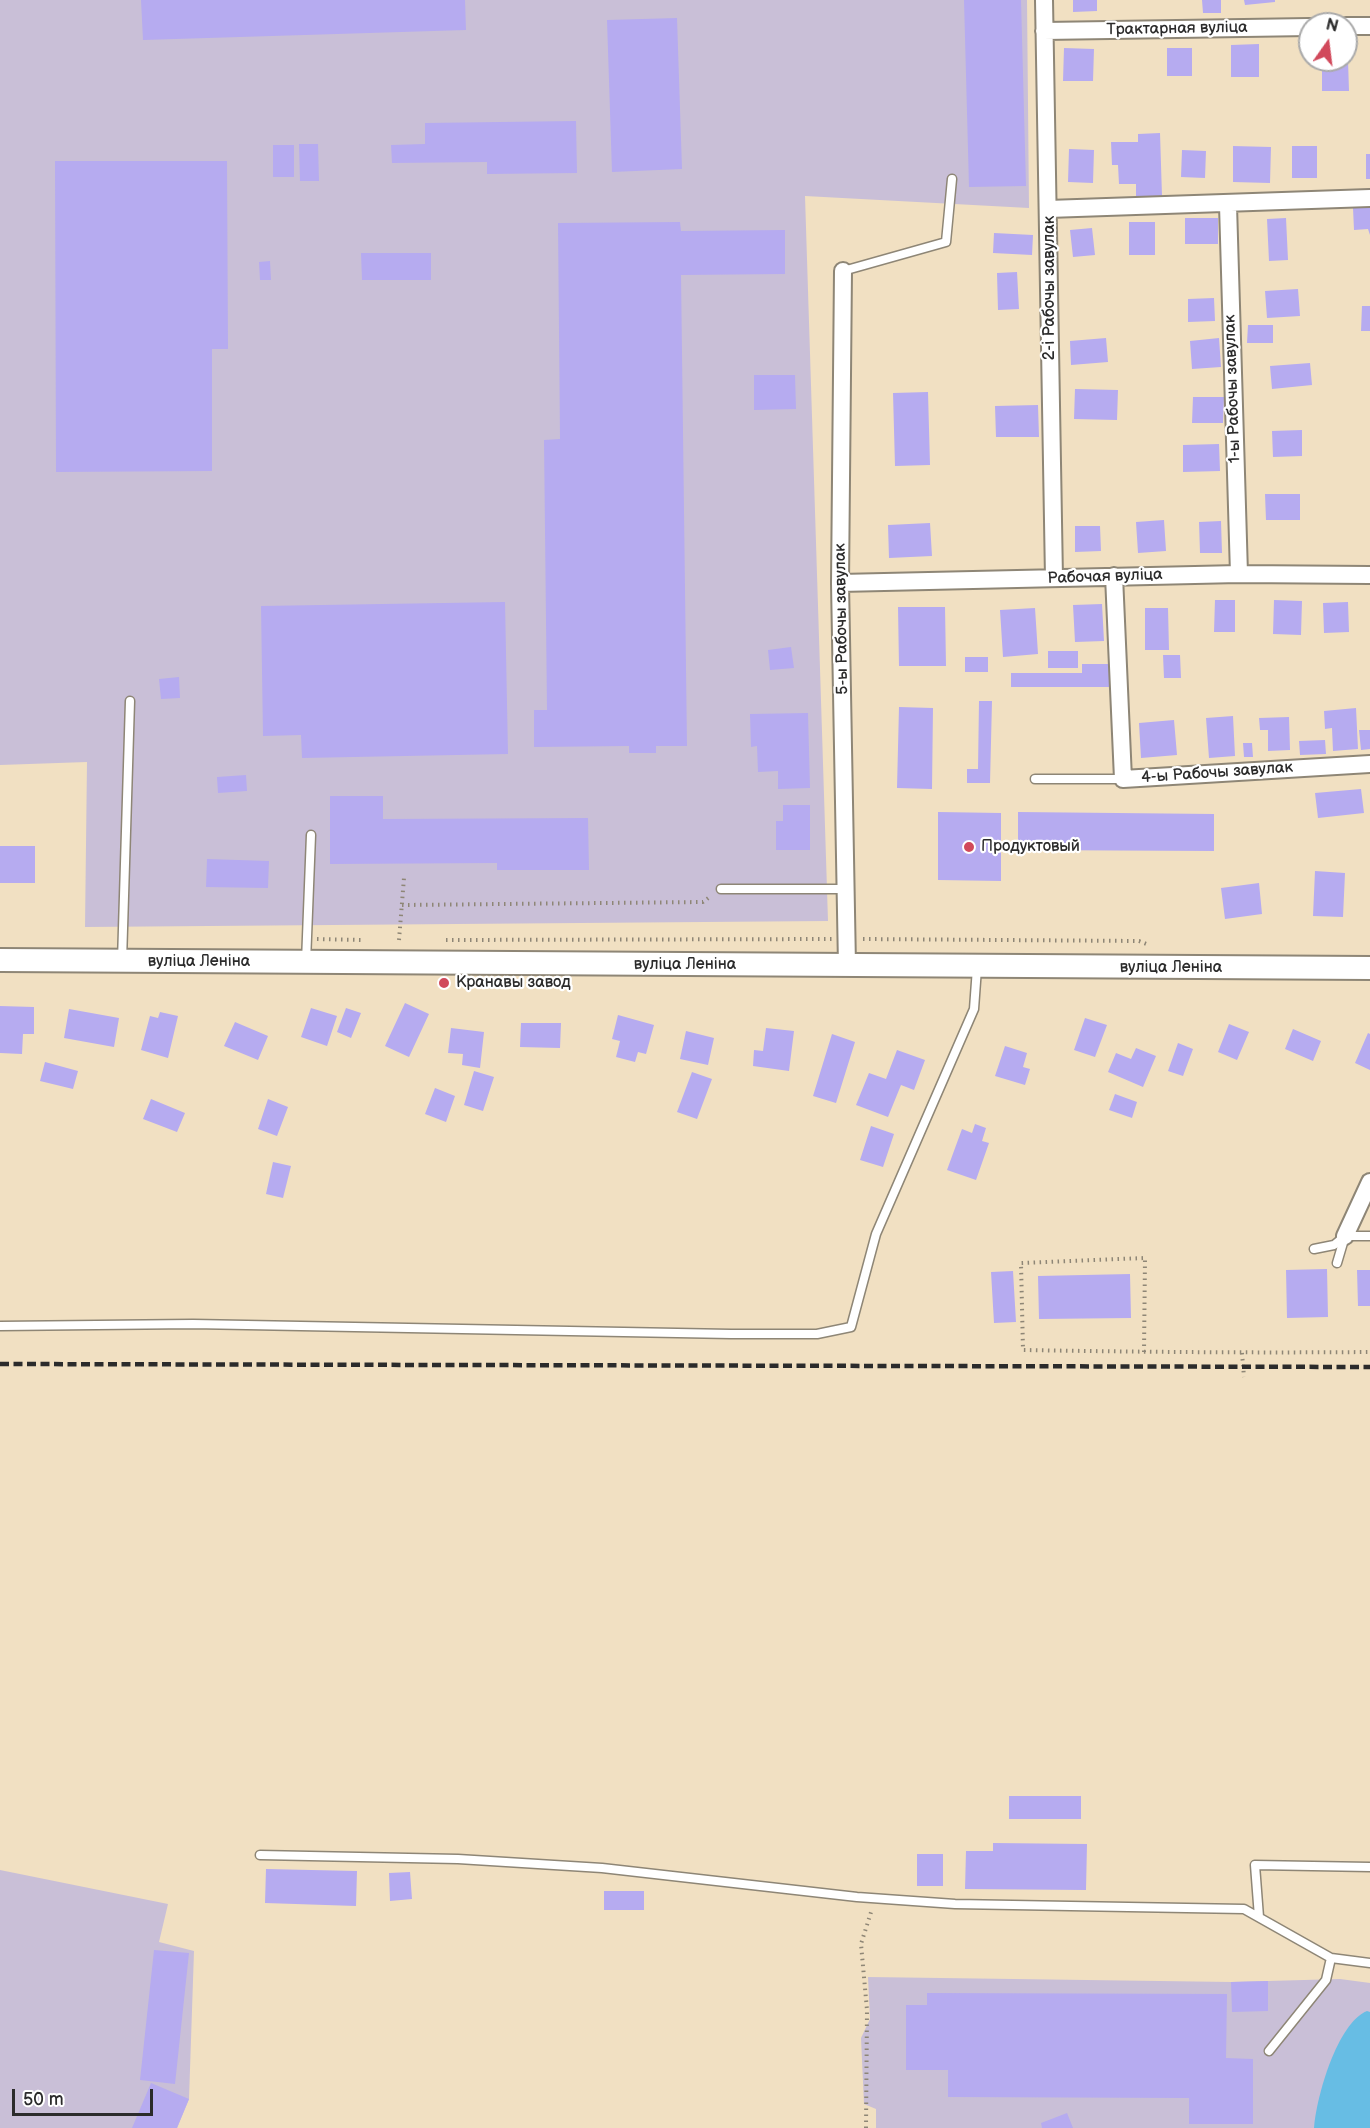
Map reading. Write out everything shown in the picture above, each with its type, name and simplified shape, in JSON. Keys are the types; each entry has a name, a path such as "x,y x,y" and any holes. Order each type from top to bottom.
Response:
{"main road":[{"name":"вуліца Леніна","path":"0,960 977,968 1370,968"}],"street":[{"path":"1044,0 1048,209"},
{"name":"Трактарная вуліца","path":"1044,31 1298,27"},
{"name":"2-і Рабочы завулак","path":"1054,578 1048,209 1370,198"},
{"name":"1-ы Рабочы завулак","path":"1228,204 1239,574"},
{"name":"5-ы Рабочы завулак","path":"843,272 840,583 847,966"},
{"name":"Рабочая вуліца","path":"840,583 1239,574 1370,575"},
{"name":"4-ы Рабочы завулак","path":"1114,576 1123,779 1370,764"},
{"path":"1345,1236 1368,1191"}],"lane":[{"path":"843,272 946,242 952,179"},
{"path":"122,961 130,701"},
{"path":"1035,779 1123,779"},
{"path":"306,962 311,835"},
{"path":"721,889 846,889"},
{"path":"0,1326 193,1324 731,1334 817,1334 851,1327 876,1234 974,1009 977,968"},
{"path":"1337,1263 1345,1236"},
{"path":"1314,1249 1334,1245 1345,1236 1370,1236"},
{"path":"260,1855 458,1859 602,1868 876,1898 955,1904 1244,1909 1331,1958 1370,1963"},
{"path":"1258,1917 1255,1865 1370,1868"},
{"path":"1269,2051 1326,1980 1331,1958"}],"path":[{"path":"404,878 399,940 411,940"},
{"path":"402,905 703,902 721,889"},
{"path":"434,940 846,939"},
{"path":"1144,1352 1145,1258 1021,1263 1023,1350 1144,1352 1242,1353 1370,1352"},
{"path":"1242,1353 1244,1377"},
{"path":"866,2128 867,2010 861,1944 876,1898"}],"shaded area":[{"path":"0,0 1027,0 1029,208 805,196 828,921 85,927 87,762 0,765"},
{"path":"0,1870 168,1904 159,1942 194,1951 189,2099 177,2128 0,2128"},
{"path":"868,1977 1232,1982 1340,1979 1370,1983 1370,2128 876,2128 876,2109 864,2104 861,2038 870,2019"}],"water":[{"path":"1367,2011 1370,2012 1370,2128 1314,2128 1324,2081 1338,2045 1356,2018"}],"building":[{"path":"141,0 465,0 466,30 143,40"},
{"path":"964,0 1021,0 1026,186 969,187"},
{"path":"1073,0 1097,0 1097,11 1073,12"},
{"path":"1202,0 1221,0 1221,13 1203,13"},
{"path":"1244,0 1275,0 1275,2 1245,5"},
{"path":"677,18 682,169 612,172 607,20"},
{"path":"1259,44 1259,77 1231,77 1231,45"},
{"path":"1064,48 1094,49 1093,81 1063,81"},
{"path":"1167,48 1192,48 1192,76 1167,76"},
{"path":"1322,72 1348,72 1349,91 1322,91"},
{"path":"576,121 577,173 487,174 487,162 392,163 391,145 425,144 425,123"},
{"path":"1160,133 1162,196 1136,196 1136,184 1119,184 1118,165 1112,165 1111,142 1138,142 1138,134"},
{"path":"299,144 318,144 319,181 300,181"},
{"path":"273,145 294,145 294,177 273,177"},
{"path":"1233,146 1271,147 1270,183 1233,182"},
{"path":"1292,146 1317,146 1317,178 1292,178"},
{"path":"1069,149 1094,150 1093,183 1068,182"},
{"path":"1182,150 1206,151 1205,178 1181,177"},
{"path":"1366,154 1370,154 1370,179 1366,179"},
{"path":"55,161 227,161 228,349 212,349 212,471 56,472"},
{"path":"1353,208 1370,208 1370,235 1368,229 1354,230"},
{"path":"1185,218 1218,218 1218,244 1185,244"},
{"path":"1286,218 1288,260 1269,261 1267,219"},
{"path":"680,222 681,231 785,230 785,274 681,275 687,746 656,746 656,753 629,753 629,746 534,747 534,710 547,710 544,440 560,439 558,223"},
{"path":"1129,222 1155,222 1155,255 1129,255"},
{"path":"1092,228 1095,255 1073,257 1070,230"},
{"path":"994,233 1033,235 1032,255 993,253"},
{"path":"361,253 431,253 431,280 362,280"},
{"path":"270,261 271,280 260,280 259,262"},
{"path":"1017,272 1019,309 998,310 997,273"},
{"path":"1298,289 1300,316 1267,318 1265,291"},
{"path":"1214,298 1215,321 1188,322 1188,299"},
{"path":"1362,306 1370,306 1370,331 1361,331"},
{"path":"1248,325 1273,325 1273,343 1247,343"},
{"path":"1106,338 1108,362 1071,365 1070,341"},
{"path":"1219,338 1221,367 1192,369 1190,341"},
{"path":"1310,363 1312,385 1272,389 1270,366"},
{"path":"754,375 795,375 796,409 754,410"},
{"path":"1075,389 1118,390 1117,420 1074,419"},
{"path":"928,392 930,465 895,466 893,393"},
{"path":"1193,397 1224,397 1223,423 1192,423"},
{"path":"1038,405 1039,437 996,437 995,406"},
{"path":"1302,430 1302,456 1273,457 1272,431"},
{"path":"1219,444 1220,471 1183,472 1183,445"},
{"path":"1265,494 1300,494 1300,520 1266,520"},
{"path":"1164,520 1166,551 1138,553 1136,522"},
{"path":"1221,521 1222,553 1200,553 1199,522"},
{"path":"930,523 932,556 889,558 888,525"},
{"path":"1075,526 1100,526 1101,551 1075,552"},
{"path":"1215,600 1235,600 1235,632 1214,632"},
{"path":"1274,600 1302,601 1301,635 1273,634"},
{"path":"505,602 508,754 302,758 301,735 263,736 261,606"},
{"path":"1348,602 1349,632 1324,633 1323,603"},
{"path":"1102,604 1104,641 1075,642 1073,605"},
{"path":"898,607 945,607 946,666 899,666"},
{"path":"1035,608 1038,654 1003,657 1000,610"},
{"path":"1145,608 1168,608 1169,650 1145,650"},
{"path":"791,647 794,668 770,670 768,650"},
{"path":"1048,651 1078,651 1078,668 1048,668"},
{"path":"1163,655 1180,655 1181,678 1164,678"},
{"path":"965,657 988,657 988,672 965,672"},
{"path":"1082,664 1110,664 1110,687 1011,687 1011,673 1082,673"},
{"path":"179,677 180,698 161,699 159,679"},
{"path":"979,701 992,701 990,783 967,783 967,769 978,769"},
{"path":"899,707 933,708 932,789 897,788"},
{"path":"1356,708 1358,749 1333,751 1332,728 1325,729 1324,711"},
{"path":"808,713 810,788 778,789 778,771 758,772 757,746 751,747 750,714"},
{"path":"1233,716 1235,756 1209,758 1206,718"},
{"path":"1289,717 1290,750 1268,751 1268,730 1260,730 1259,718"},
{"path":"1174,720 1177,755 1141,758 1139,723"},
{"path":"1359,730 1370,730 1370,749 1361,750"},
{"path":"1325,740 1326,754 1300,755 1299,741"},
{"path":"1243,743 1252,743 1253,757 1244,757"},
{"path":"246,775 247,791 218,793 217,777"},
{"path":"1361,789 1364,813 1318,818 1315,793"},
{"path":"330,796 383,796 383,819 588,818 589,870 497,870 497,863 330,864"},
{"path":"783,805 810,805 810,850 776,850 776,821 783,821"},
{"name":"Продуктовый","path":"938,812 1001,813 1001,881 938,880"},
{"path":"1018,812 1214,814 1214,851 1018,850"},
{"path":"0,846 35,846 35,883 0,883"},
{"path":"207,859 269,861 268,888 206,887"},
{"path":"1315,871 1345,873 1343,917 1313,916"},
{"path":"1259,883 1262,914 1225,919 1221,888"},
{"path":"405,1003 429,1014 409,1057 385,1046"},
{"path":"0,1006 34,1007 34,1034 23,1034 22,1054 0,1053"},
{"path":"311,1008 337,1016 327,1046 301,1037"},
{"path":"346,1008 361,1013 351,1038 337,1032"},
{"path":"69,1009 119,1018 114,1047 64,1038"},
{"path":"160,1012 178,1016 168,1058 141,1050 150,1016 158,1018"},
{"path":"618,1015 654,1025 646,1054 638,1052 635,1062 616,1057 620,1041 612,1039"},
{"path":"1085,1018 1107,1025 1095,1057 1074,1050"},
{"path":"235,1022 268,1036 258,1060 224,1046"},
{"path":"521,1023 561,1023 560,1048 520,1047"},
{"path":"1229,1024 1249,1032 1237,1060 1218,1052"},
{"path":"451,1028 484,1032 480,1068 462,1065 463,1054 448,1053"},
{"path":"766,1028 794,1031 789,1071 753,1066 754,1050 763,1051"},
{"path":"1293,1029 1321,1041 1313,1061 1285,1049"},
{"path":"686,1031 714,1038 708,1065 680,1059"},
{"path":"1368,1033 1370,1034 1370,1070 1355,1063"},
{"path":"832,1034 855,1042 836,1103 813,1096"},
{"path":"1178,1043 1193,1049 1183,1076 1168,1071"},
{"path":"1005,1046 1027,1053 1023,1067 1030,1069 1025,1085 995,1076"},
{"path":"1136,1048 1156,1056 1143,1087 1108,1072 1116,1053 1131,1059"},
{"path":"897,1050 925,1060 914,1090 901,1085 888,1117 856,1105 869,1073 886,1079"},
{"path":"45,1062 78,1071 73,1089 40,1081"},
{"path":"474,1071 494,1077 483,1111 464,1105"},
{"path":"692,1072 712,1079 697,1119 677,1112"},
{"path":"435,1088 455,1096 446,1122 425,1114"},
{"path":"1115,1094 1137,1102 1132,1118 1109,1110"},
{"path":"151,1099 185,1113 177,1132 143,1119"},
{"path":"268,1099 288,1107 277,1136 258,1129"},
{"path":"975,1124 986,1128 982,1141 989,1143 976,1180 947,1170 962,1129 972,1133"},
{"path":"871,1126 894,1134 883,1167 860,1160"},
{"path":"273,1162 291,1166 283,1198 266,1194"},
{"path":"1327,1269 1328,1317 1287,1318 1286,1270"},
{"path":"1357,1270 1370,1270 1370,1306 1358,1306"},
{"path":"1013,1271 1016,1322 994,1323 991,1272"},
{"path":"1130,1274 1131,1318 1039,1319 1038,1276"},
{"path":"1009,1796 1081,1796 1081,1819 1009,1819"},
{"path":"993,1843 1087,1844 1086,1890 965,1889 966,1851 993,1851"},
{"path":"917,1854 943,1854 943,1886 917,1886"},
{"path":"266,1869 357,1871 356,1906 265,1903"},
{"path":"410,1872 412,1899 390,1901 389,1873"},
{"path":"604,1891 644,1891 644,1910 604,1910"},
{"path":"154,1950 189,1953 175,2084 140,2080"},
{"path":"1268,1981 1268,2011 1232,2012 1231,1982"},
{"path":"927,1993 1227,1994 1226,2058 1253,2059 1253,2124 1189,2124 1189,2098 948,2097 948,2070 906,2070 906,2005 927,2005"},
{"path":"151,2083 189,2099 177,2128 132,2128"},
{"path":"1067,2113 1073,2128 1042,2128 1041,2123"}],"railway":[{"path":"0,1364 1370,1367"}],"place":[{"name":"Продуктовый","path":"969,847"},
{"name":"Кранавы завод","path":"444,983"}]}
